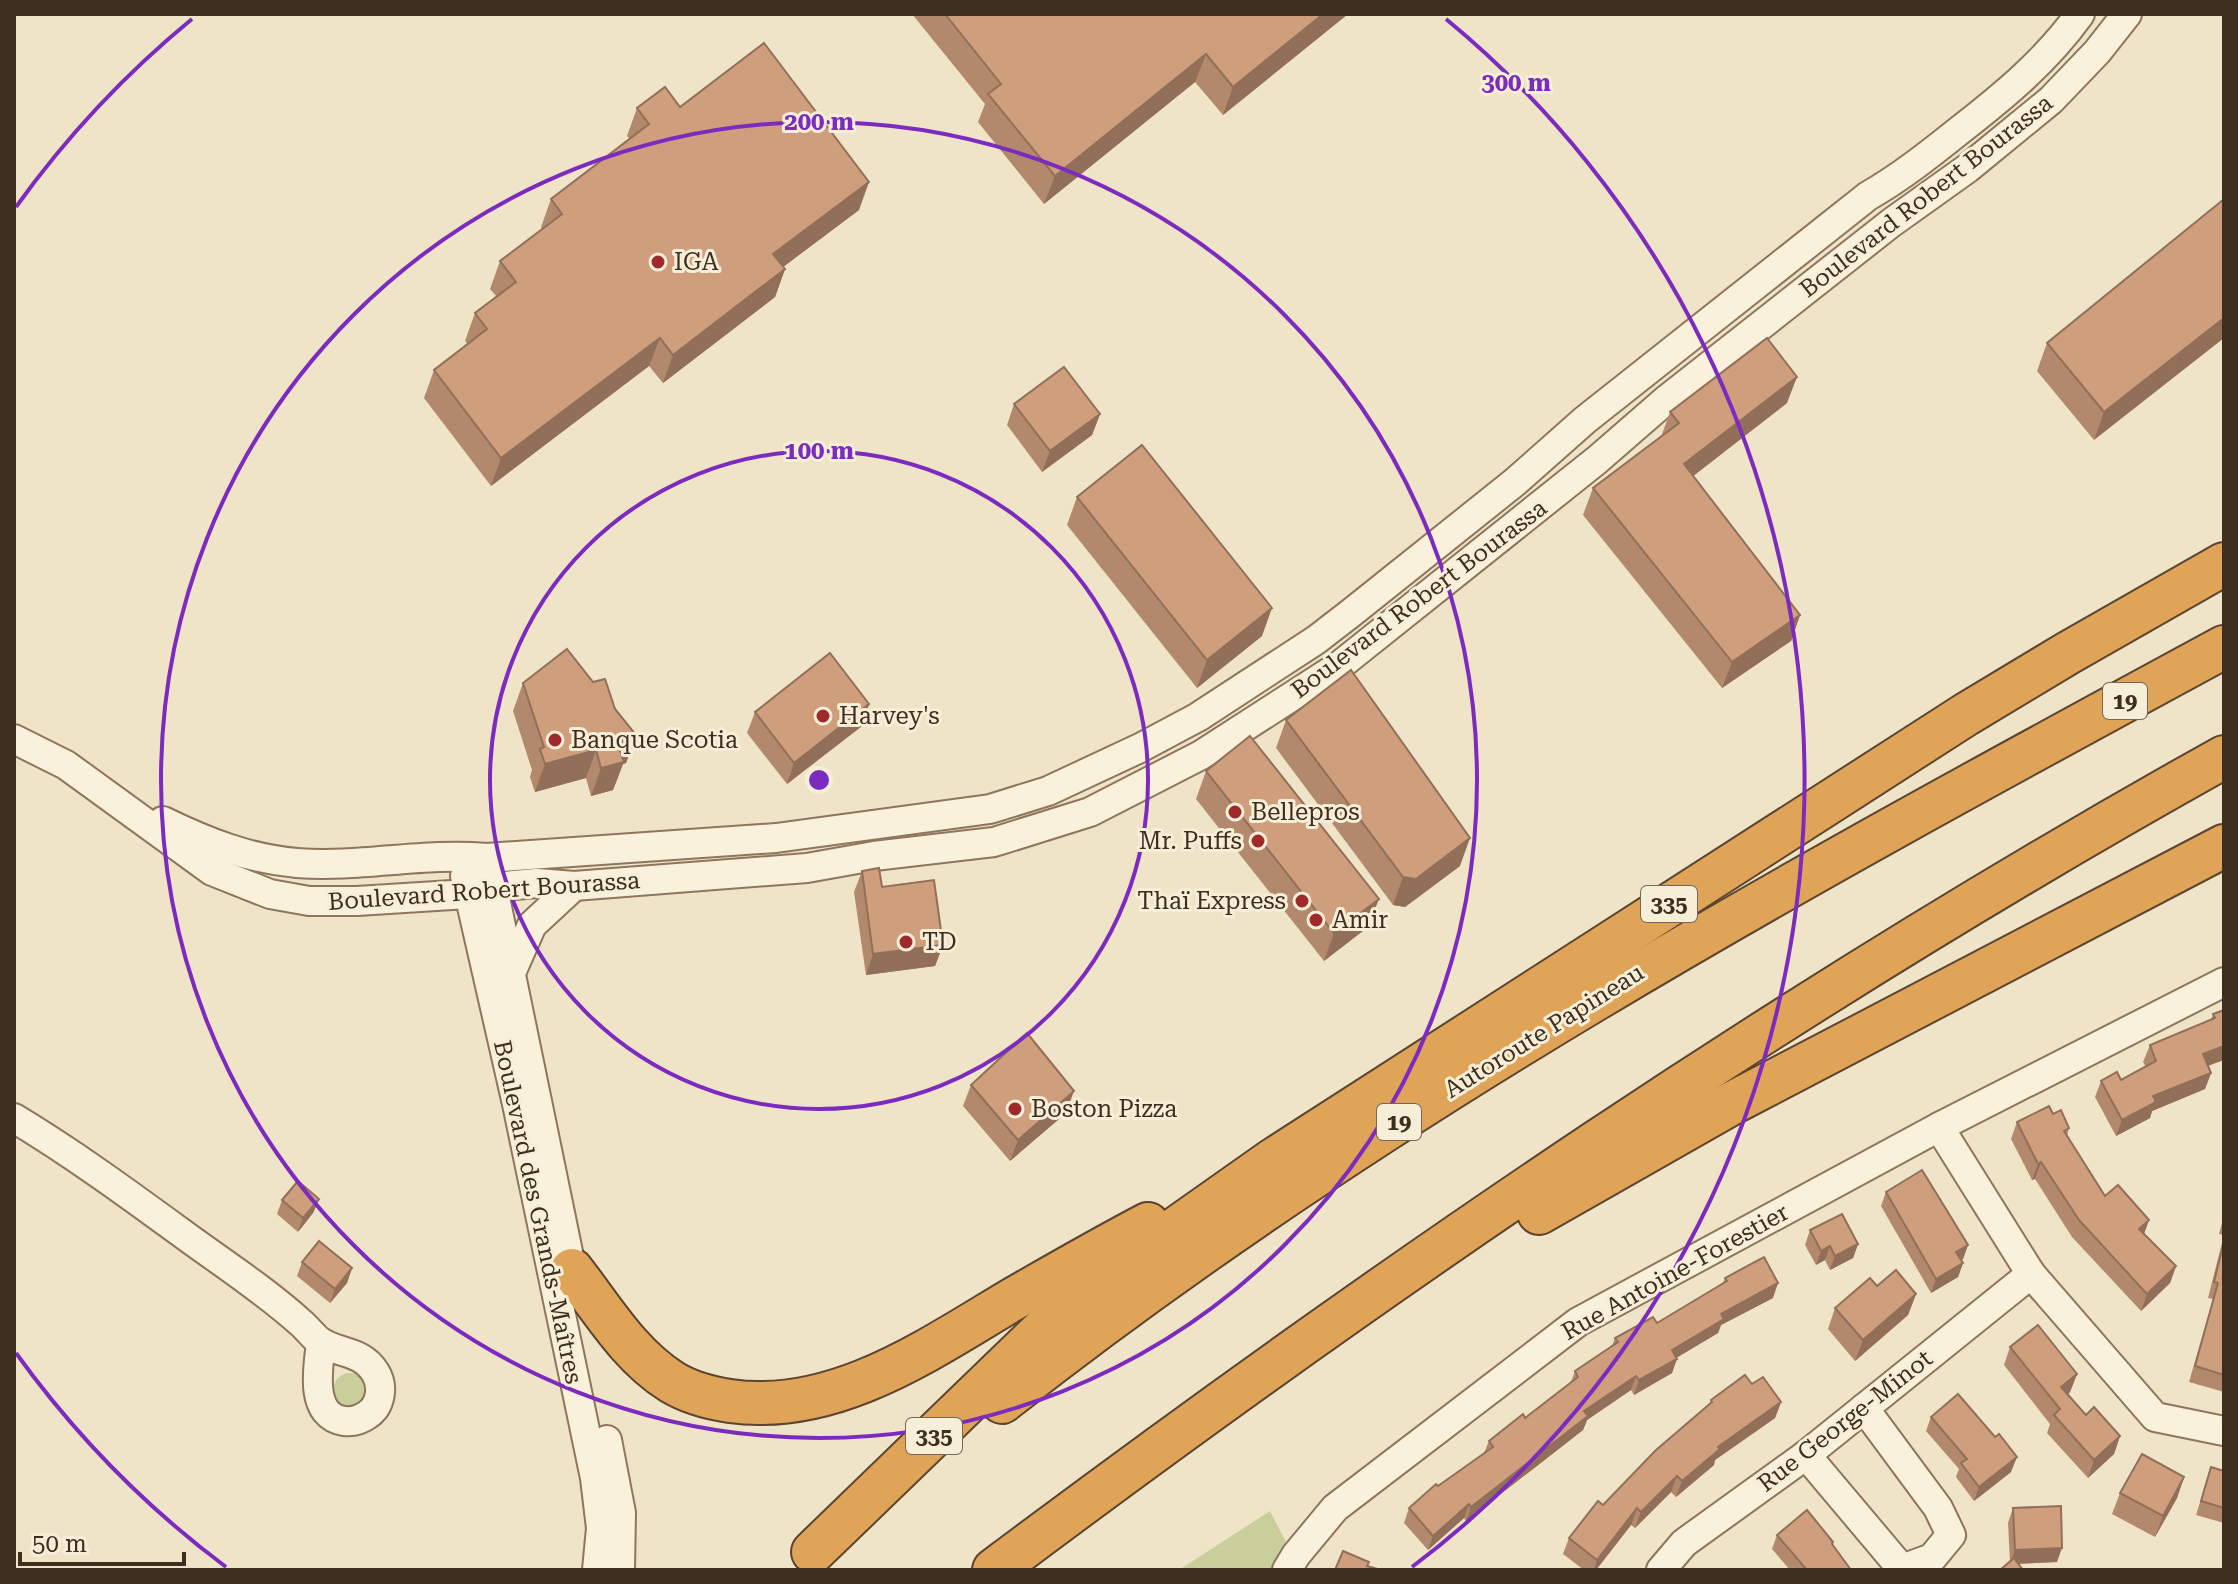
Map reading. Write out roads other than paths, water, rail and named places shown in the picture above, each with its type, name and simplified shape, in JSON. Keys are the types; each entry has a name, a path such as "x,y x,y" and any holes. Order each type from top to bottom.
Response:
{"highway":[{"path":"2068,653 2224,541"},
{"name":"335","path":"803,1561 1054,1319 1273,1160 1868,777 2068,653 2224,564"},
{"name":"Autoroute Papineau","path":"803,1561 1042,1371 1220,1242 1442,1094 1618,984 1825,864 2224,647"},
{"path":"994,1570 1259,1377 1599,1140 1945,920 2224,757"},
{"path":"1259,1377 1722,1109 2224,846"},
{"path":"572,1270 636,1353 675,1384 696,1394 745,1403 803,1400 832,1393 884,1373 1081,1259 1273,1160"}],"street":[{"name":"Boulevard Robert Bourassa","path":"115,799 204,840 246,855 318,863 776,838 990,809 1048,791 1164,737 1316,640 1515,482 1585,420 1868,196 1902,176 2018,85 2044,60 2080,14"},
{"name":"Boulevard Robert Bourassa","path":"115,799 212,871 270,894 318,901 480,891 537,883 574,886 807,868 874,856 985,844 1090,812 1201,755 1339,666 1577,477 1666,400 1891,223 1968,168 2059,93 2127,14"},
{"path":"14,739 66,765 115,799"},
{"name":"Boulevard des Grands-Maîtres","path":"474,856 517,1104 595,1478 601,1528 597,1570"},
{"path":"510,975 532,925 574,886"},
{"name":"Boulevard des Grands-Maîtres","path":"480,891 510,975 572,1270 619,1499 622,1531 620,1570"},
{"name":"Rue Antoine-Forestier","path":"1287,1570 1335,1508 1578,1322 1939,1127 2224,982"},
{"path":"14,1118 65,1149 162,1217 268,1295 321,1343"},
{"path":"1939,1127 2031,1274 2155,1417 2224,1431"},
{"name":"Rue George-Minot","path":"1661,1570 1684,1543 1806,1455 2031,1274"},
{"path":"1806,1455 1902,1569 1932,1558 1951,1535 1938,1508 1864,1408"}],"place":[{"name":"IGA","path":"658,262"},
{"name":"Harvey's","path":"823,716"},
{"name":"Banque Scotia","path":"555,740"},
{"name":"Bellepros","path":"1235,812"},
{"name":"Mr. Puffs","path":"1258,841"},
{"name":"Thaï Express","path":"1302,901"},
{"name":"Amir","path":"1316,920"},
{"name":"TD","path":"906,942"},
{"name":"Boston Pizza","path":"1015,1109"}]}
